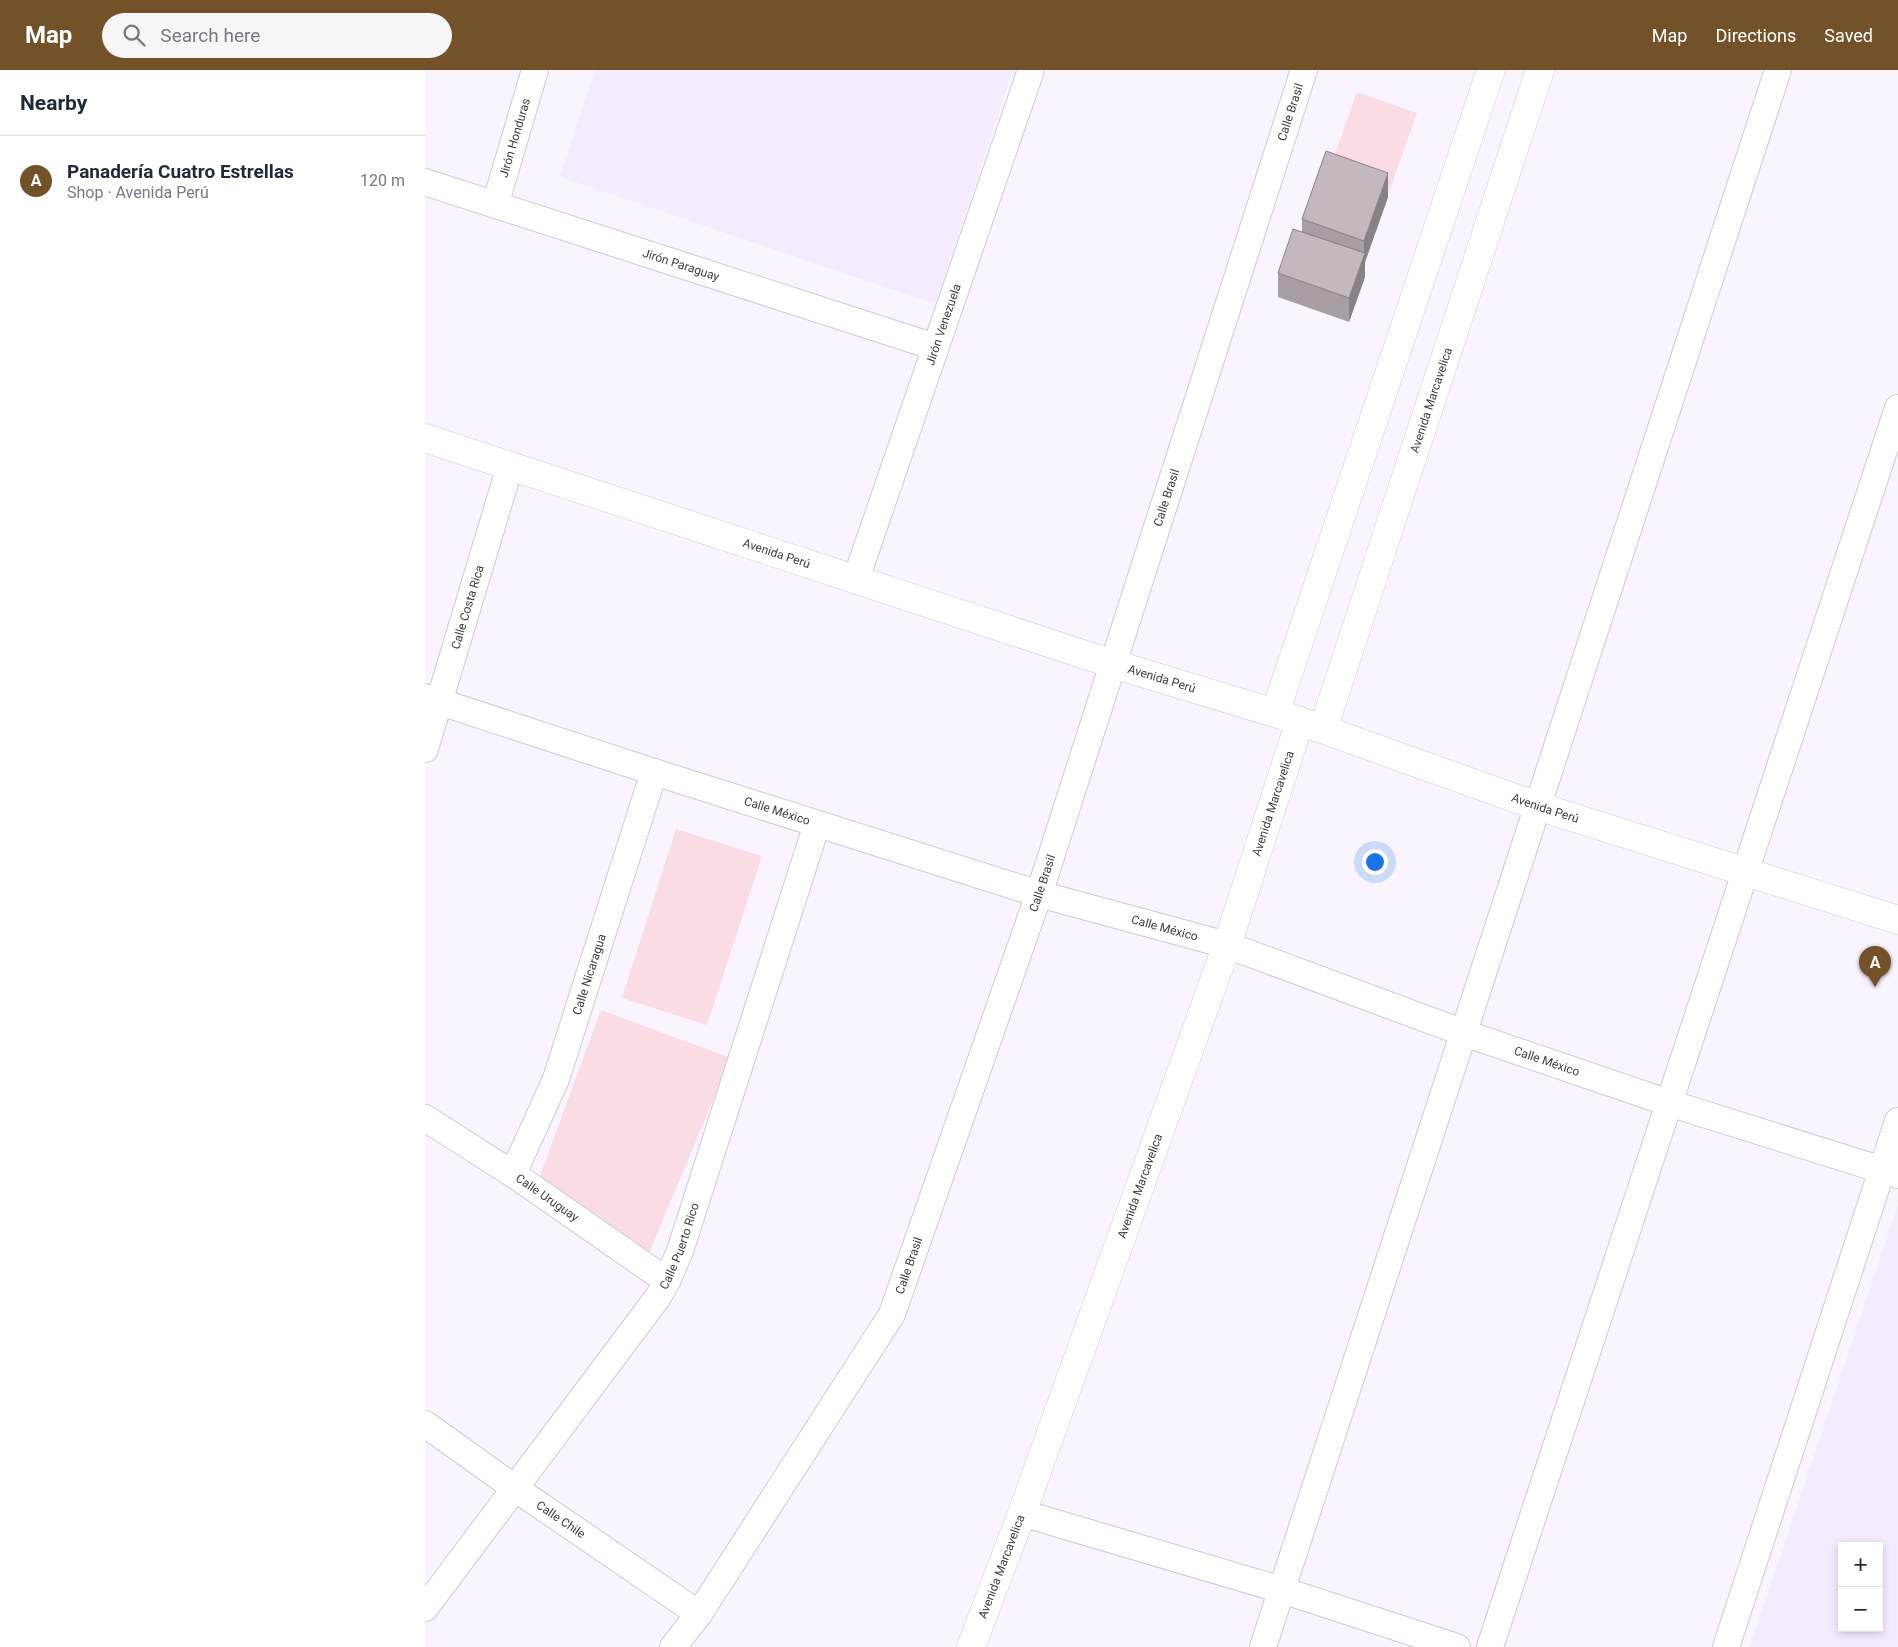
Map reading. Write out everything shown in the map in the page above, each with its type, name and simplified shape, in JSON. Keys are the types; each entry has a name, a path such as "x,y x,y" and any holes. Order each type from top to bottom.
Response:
{"street":[{"name":"Jirón Honduras","path":"495,205 535,70"},
{"name":"Jirón Venezuela","path":"856,579 1031,70"},
{"name":"Calle Brasil","path":"673,1647 699,1614 893,1314 1039,894 1304,70"},
{"name":"Avenida Marcavelica","path":"971,1647 1022,1513 1227,946 1299,721 1491,70"},
{"name":"Avenida Marcavelica","path":"1299,721 1540,70"},
{"path":"1263,1647 1778,70"},
{"name":"Jirón Paraguay","path":"425,182 935,347"},
{"path":"1490,1647 1898,408"},
{"name":"Avenida Perú","path":"425,438 1113,664 1299,721 1537,806 1898,920"},
{"name":"Calle Costa Rica","path":"425,749 432,699 510,466"},
{"name":"Calle México","path":"432,699 654,772 1039,894 1227,946 1464,1033 1669,1103 1890,1172"},
{"name":"Calle Nicaragua","path":"513,1174 556,1079 654,772"},
{"name":"Calle Puerto Rico","path":"425,1608 658,1297 667,1281 680,1251 817,824"},
{"name":"Calle Uruguay","path":"425,1118 513,1174 667,1281"},
{"path":"1726,1647 1890,1172 1898,1122"},
{"name":"Calle Chile","path":"425,1424 515,1489 699,1614"},
{"path":"1022,1513 1282,1590 1457,1647"}],"shaded area":[{"path":"595,70 1013,70 935,304 560,177"},
{"path":"1357,92 1417,113 1389,192 1329,171"},
{"path":"676,829 762,856 707,1025 622,998"},
{"path":"601,1010 731,1058 649,1253 536,1187"},
{"path":"1898,1205 1898,1647 1750,1647"}],"building":[{"path":"1326,151 1388,173 1364,241 1302,219"},
{"path":"1293,229 1365,253 1349,298 1278,273"}],"place":[{"name":"Panadería Cuatro Estrellas","path":"1875,987"}]}
